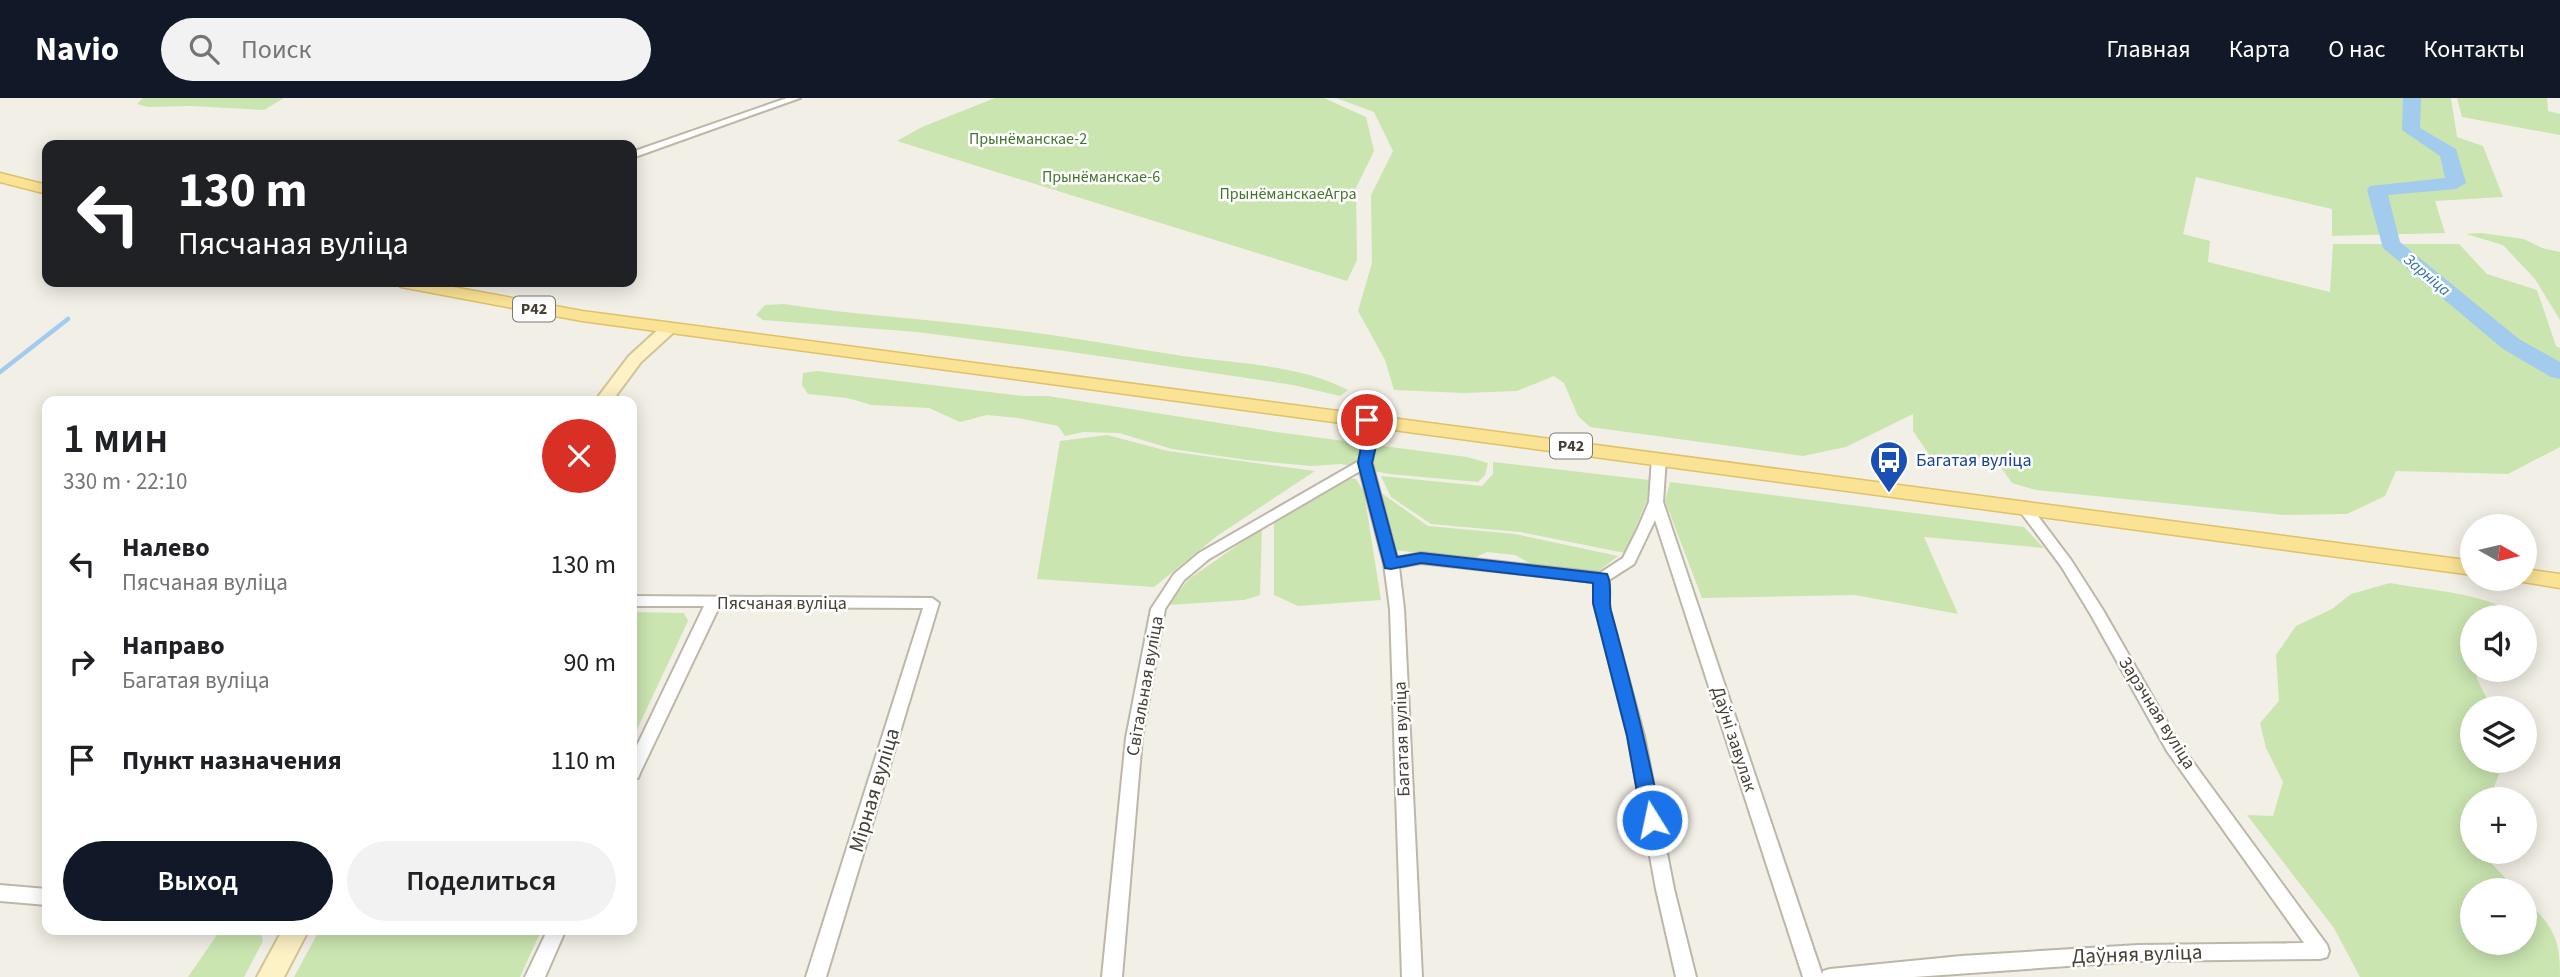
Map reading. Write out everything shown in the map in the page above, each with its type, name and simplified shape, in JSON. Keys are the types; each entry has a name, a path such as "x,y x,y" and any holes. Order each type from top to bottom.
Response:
{"main road":[{"path":"3,181 42,189"},
{"name":"Р42","path":"425,287 528,308 669,328 2460,566"},
{"path":"2538,578 2560,581"}],"street":[{"path":"637,153 796,98"},
{"path":"607,396 635,359 669,328"},
{"name":"Багатая вуліца","path":"1367,420 1369,442 1365,463 1391,564 1397,623 1412,977"},
{"path":"1391,564 1421,558 1602,578 1629,561 1656,502 1659,458"},
{"name":"Світальная вуліца","path":"1112,977 1134,738 1158,609 1179,578 1204,556 1365,463"},
{"name":"Даўні завулак","path":"1656,502 1813,977"},
{"name":"Зарэчная вуліца","path":"2023,506 2072,573 2173,747 2320,951"},
{"path":"1602,578 1601,603 1636,736 1665,889 1686,977"},
{"name":"Пясчаная вуліца","path":"637,601 932,603"},
{"path":"637,763 713,603"},
{"name":"Мірная вуліца","path":"816,977 932,603"},
{"path":"0,893 42,897"},
{"path":"270,977 293,935"},
{"path":"535,977 554,935"},
{"name":"Даўняя вуліца","path":"1830,977 1961,964 2138,953 2320,951"}],"green space":[{"path":"143,98 284,98 264,110 191,106 148,107 137,104"},
{"path":"995,98 1324,98 1366,117 1374,151 1356,188 1357,260 1347,281 897,141 922,127"},
{"path":"1336,98 2451,98 2457,137 2483,146 2503,197 2435,201 2445,233 2332,236 2332,209 2196,177 2183,234 2210,241 2208,262 2330,292 2333,244 2459,244 2487,274 2537,290 2556,346 2560,348 2560,447 2508,474 2396,471 2385,496 2347,514 2283,515 2036,490 2012,483 1992,455 1965,461 1930,456 1913,431 1913,414 1846,447 1803,456 1590,427 1578,416 1564,383 1554,376 1517,391 1464,393 1394,390 1385,360 1358,311 1372,263 1371,195 1393,151 1374,112"},
{"path":"2457,98 2547,98 2548,111 2560,114 2560,135 2462,117"},
{"path":"2481,233 2524,239 2542,248 2560,252 2560,320 2535,279 2503,245 2466,234"},
{"path":"784,304 1013,330 1267,366 1309,375 1348,390 1340,396 1293,385 1065,351 917,332 763,320 756,315 765,305"},
{"path":"817,371 1023,396 1048,396 1276,432 1467,457 1488,463 1485,475 1478,482 1389,474 1341,464 1311,466 1247,460 1172,449 1119,433 1083,432 1065,436 1058,426 1018,418 987,415 960,422 929,408 872,405 847,398 808,394 802,385 803,373"},
{"path":"1107,435 1168,451 1315,471 1217,536 1154,587 1037,579 1060,441"},
{"path":"1493,462 1649,480 1647,500 1625,553 1520,532 1431,524 1391,497 1381,476 1482,486 1493,474"},
{"path":"1347,478 1356,479 1364,492 1381,600 1298,606 1274,595 1274,522"},
{"path":"1670,482 2024,527 2044,548 1924,537 1958,614 1855,595 1702,598 1665,501"},
{"path":"1380,492 1428,526 1515,534 1618,556 1596,573 1533,565 1515,555 1487,552 1472,559 1394,550"},
{"path":"1262,528 1260,595 1244,600 1168,605 1189,579"},
{"path":"2390,583 2477,598 2497,605 2460,605 2460,682 2478,682 2486,696 2460,696 2460,773 2499,773 2494,787 2460,787 2460,864 2492,864 2505,878 2460,878 2460,955 2537,955 2537,911 2553,933 2560,977 2360,977 2334,928 2247,815 2273,816 2283,782 2266,748 2260,723 2279,701 2276,655 2296,626 2332,609 2351,594"},
{"path":"637,612 684,613 688,621 637,729"},
{"path":"217,935 262,935 263,941 244,977 188,977"},
{"path":"317,935 539,935 520,977 294,977"}],"waterway":[{"name":"Зарніца","path":"2412,98 2411,130 2449,153 2456,183 2377,190 2390,244 2511,344 2560,372"},
{"path":"0,372 68,319"}],"place":[{"name":"Багатая вуліца","path":"1889,494"}],"route":[{"path":"1367,420 1369,442 1365,463 1391,564 1421,558 1602,578 1601,603 1636,736 1652,820"}],"park label":[{"name":"Прынёманскае-2","path":"1028,139"},
{"name":"Прынёманскае-6","path":"1101,177"},
{"name":"ПрынёманскаеАгра","path":"1288,194"}]}
